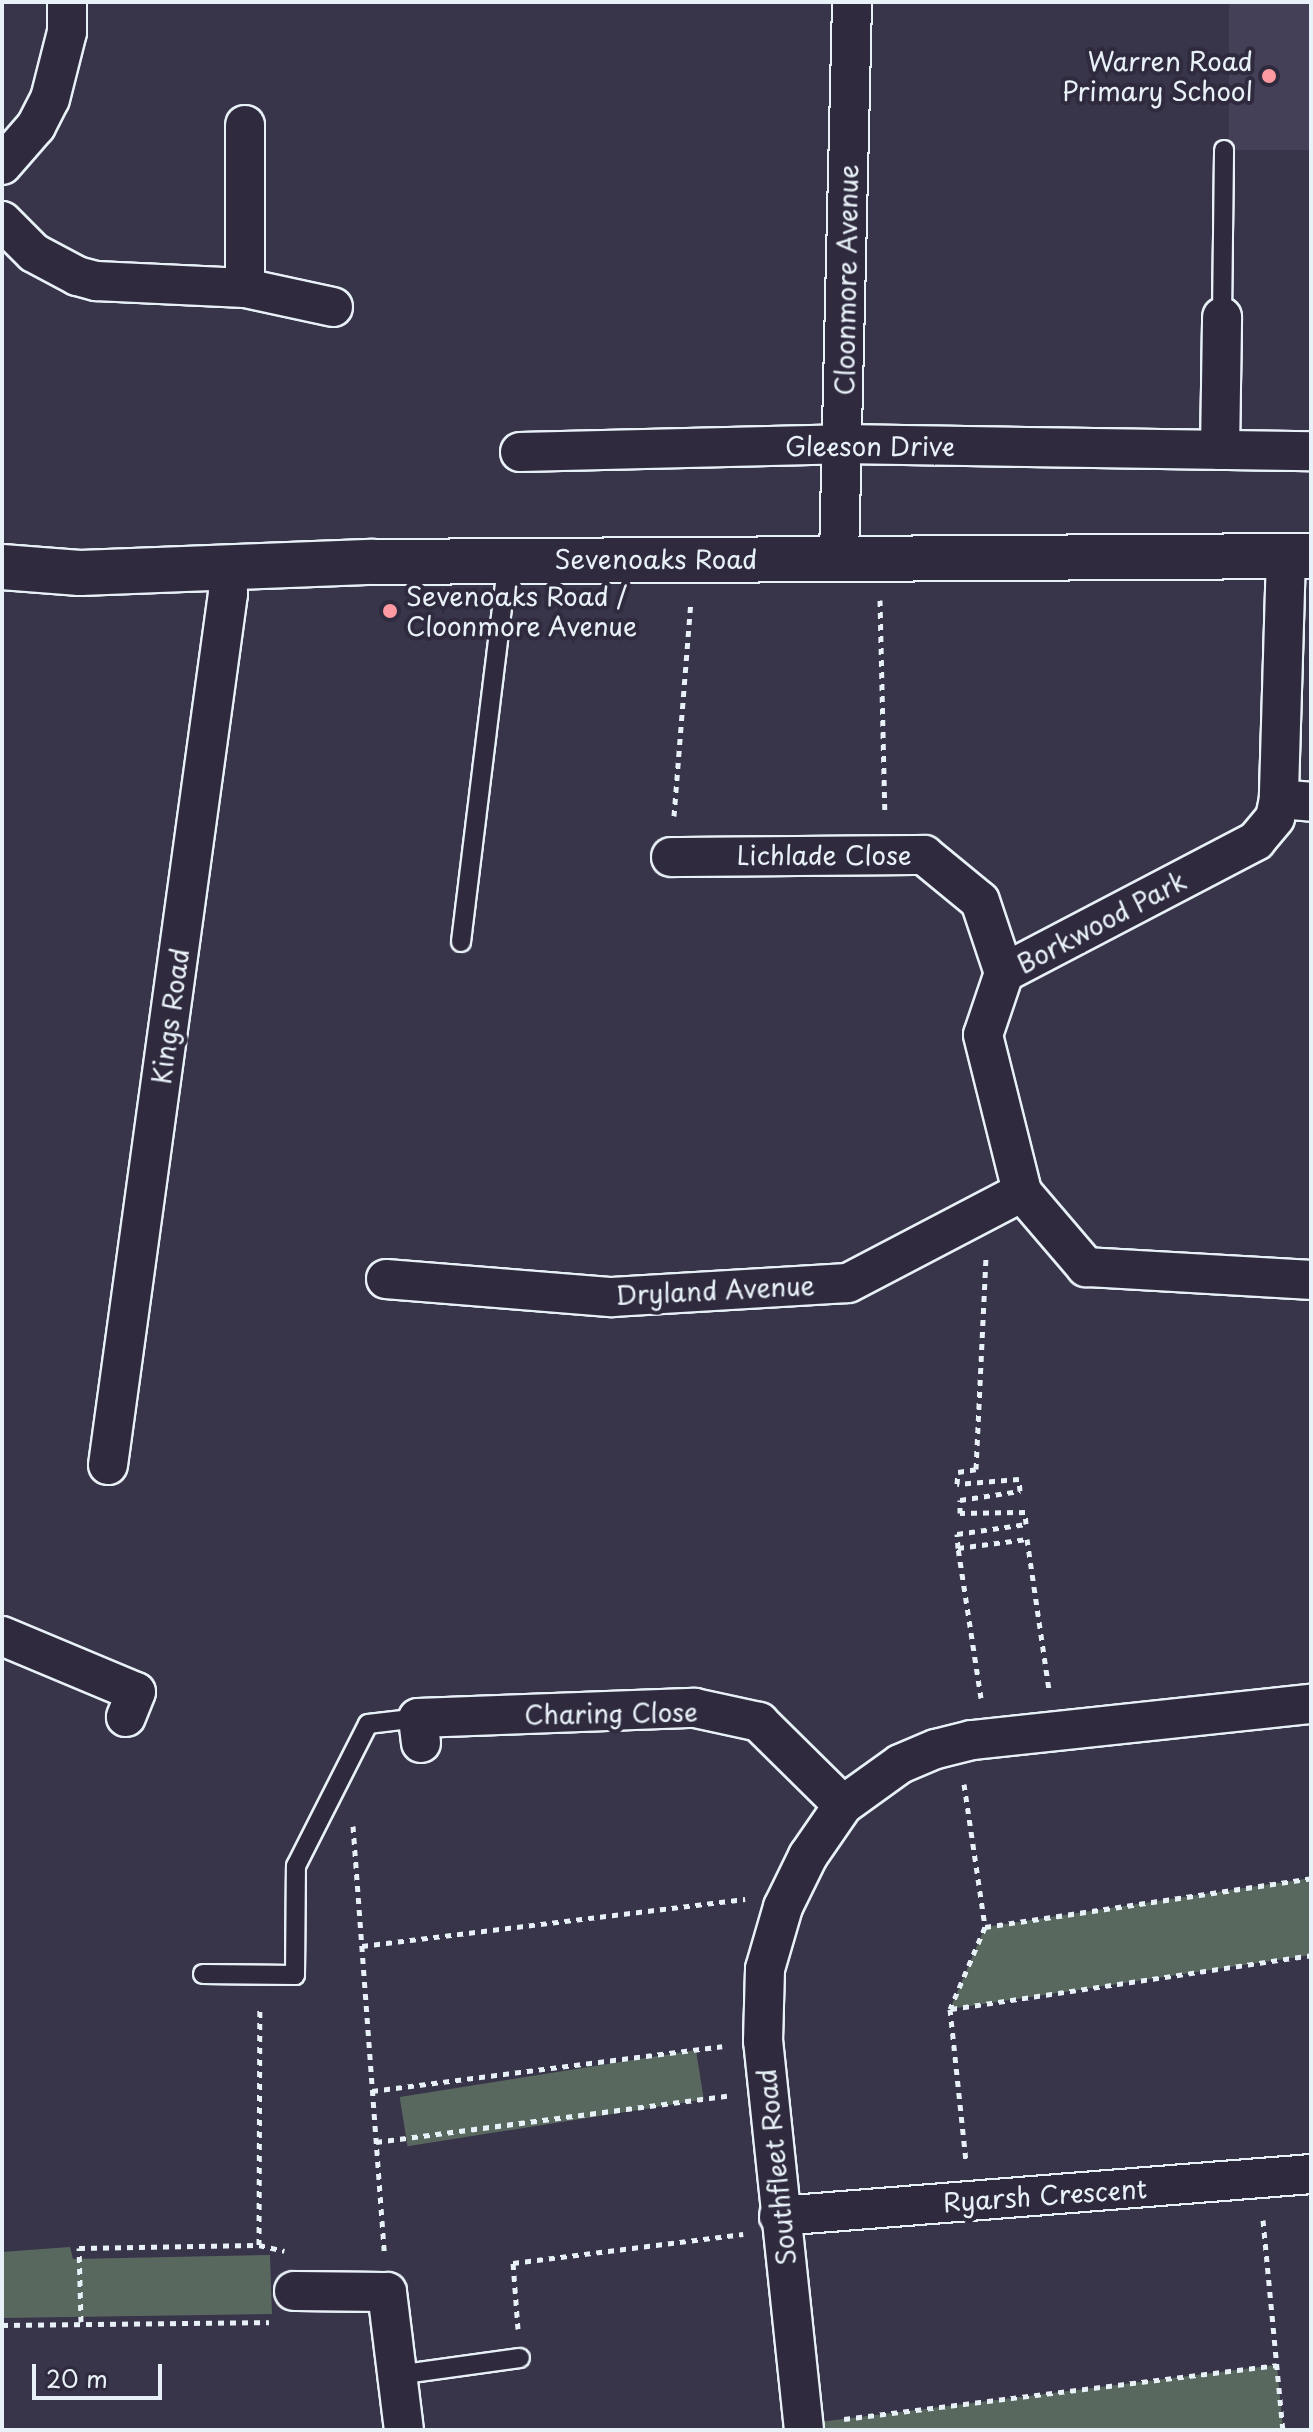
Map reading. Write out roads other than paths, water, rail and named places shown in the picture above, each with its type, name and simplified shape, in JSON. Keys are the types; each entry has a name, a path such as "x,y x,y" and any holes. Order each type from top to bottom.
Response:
{"main road":[{"name":"Sevenoaks Road","path":"2,567 80,573 508,560 1299,556"}],"street":[{"path":"2,165 36,126 50,99 67,32 67,2"},
{"name":"Cloonmore Avenue","path":"852,2 842,444 859,558"},
{"path":"245,125 245,288"},
{"path":"2,221 34,253 66,271 96,281 245,288 333,307"},
{"path":"1220,450 1222,317"},
{"name":"Gleeson Drive","path":"520,452 842,444 1311,451"},
{"name":"Borkwood Park","path":"1299,556 1295,800 1256,841 1004,973 983,1035 1022,1192 1086,1267 1311,1280"},
{"name":"Kings Road","path":"108,1465 228,594 227,568"},
{"name":"Lichlade Close","path":"671,857 924,855 980,901 1004,973"},
{"name":"Dryland Avenue","path":"386,1279 612,1297 848,1283 1022,1192"},
{"path":"2,1636 136,1692 126,1717"},
{"path":"843,1805 900,1764 972,1741 1311,1704"},
{"name":"Charing Close","path":"419,1730 695,1708 759,1722 843,1805"},
{"name":"Southfleet Road","path":"804,2427 763,2041 765,1969 786,1900 808,1856 843,1805"},
{"name":"Ryarsh Crescent","path":"780,2222 971,2201 1311,2174"},
{"path":"294,2291 387,2292 404,2430"}],"lane":[{"path":"1222,317 1224,150"},
{"path":"461,942 508,560"},
{"path":"203,1974 295,1975 296,1866 348,1763 368,1724 419,1730"},
{"path":"397,2375 520,2358"}],"place":[{"name":"Warren Road Primary School","path":"1269,76"},
{"name":"Sevenoaks Road / Cloonmore Avenue","path":"390,611"}]}
